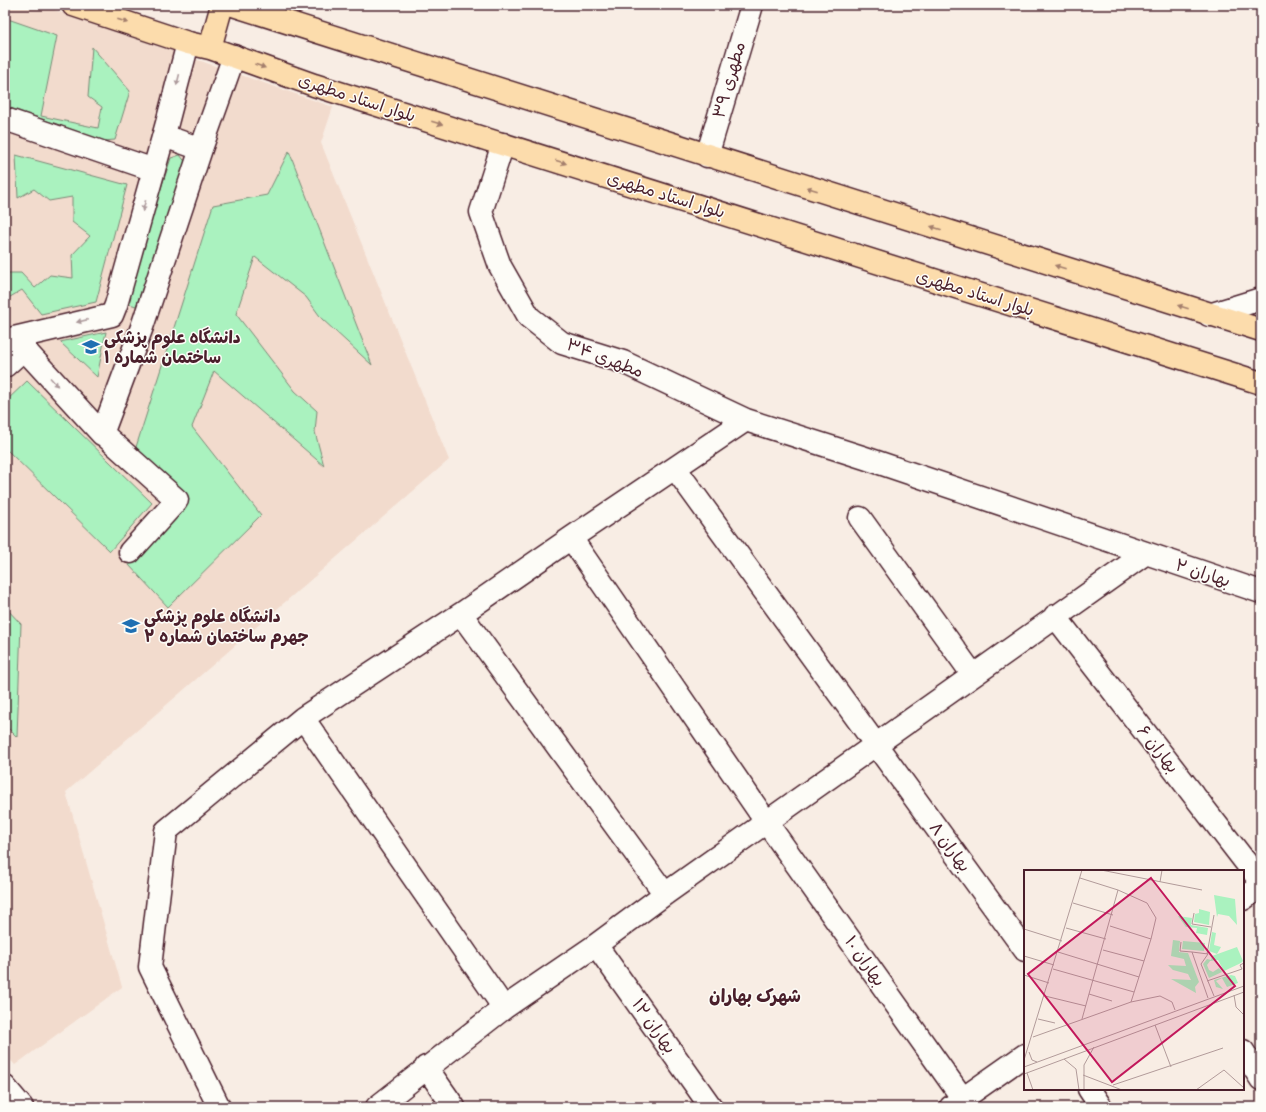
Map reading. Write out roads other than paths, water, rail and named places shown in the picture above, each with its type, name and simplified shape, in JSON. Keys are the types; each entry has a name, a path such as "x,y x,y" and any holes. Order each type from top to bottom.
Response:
{"main road":[{"name":"بلوار استاد مطهری","path":"72,5 188,43 210,48 314,85 1261,383"},
{"path":"210,48 222,5"},
{"path":"233,5 1209,315 1261,330"}],"street":[{"name":"مطهری ۳۹","path":"707,156 752,5"},
{"path":"112,314 116,305 164,136 188,43"},
{"path":"102,433 142,327 201,149 234,56"},
{"path":"5,119 154,170"},
{"path":"164,136 201,149"},
{"name":"مطهری ۳۴","path":"504,144 481,212 500,266 529,317 562,343 623,362 746,420 865,458 1146,553"},
{"path":"1209,315 1261,299"},
{"path":"130,552 177,500 102,434 14,338 112,314 142,327"},
{"path":"5,366 24,349"},
{"path":"219,1107 150,967 166,831 303,718 461,614 746,420"},
{"name":"بهاران ۸","path":"675,468 1024,949"},
{"path":"860,518 973,675"},
{"name":"بهاران ۱۰","path":"571,538 957,1103"},
{"path":"377,1107 426,1067 504,1008 596,945 665,894 767,823 1055,616 1146,553"},
{"name":"بهاران ۲","path":"1146,553 1261,592"},
{"path":"461,614 665,894"},
{"name":"بهاران ۶","path":"1055,616 1261,882"},
{"path":"303,718 504,1008"},
{"path":"1244,898 1261,886"},
{"name":"بهاران ۱۲","path":"596,945 711,1107"},
{"path":"1244,1053 1261,1079"},
{"path":"957,1103 1024,1056"},
{"path":"426,1067 454,1107"},
{"path":"5,1087 22,1107"},
{"path":"1090,1090 1101,1107"}],"place":[{"name":"دانشگاه علوم پزشکی ساختمان شماره ۱","path":"91,347"},
{"name":"دانشگاه علوم پزشکی جهرم ساختمان شماره ۲","path":"131,626"}],"district":[{"name":"شهرک بهاران","path":"755,996"}]}
